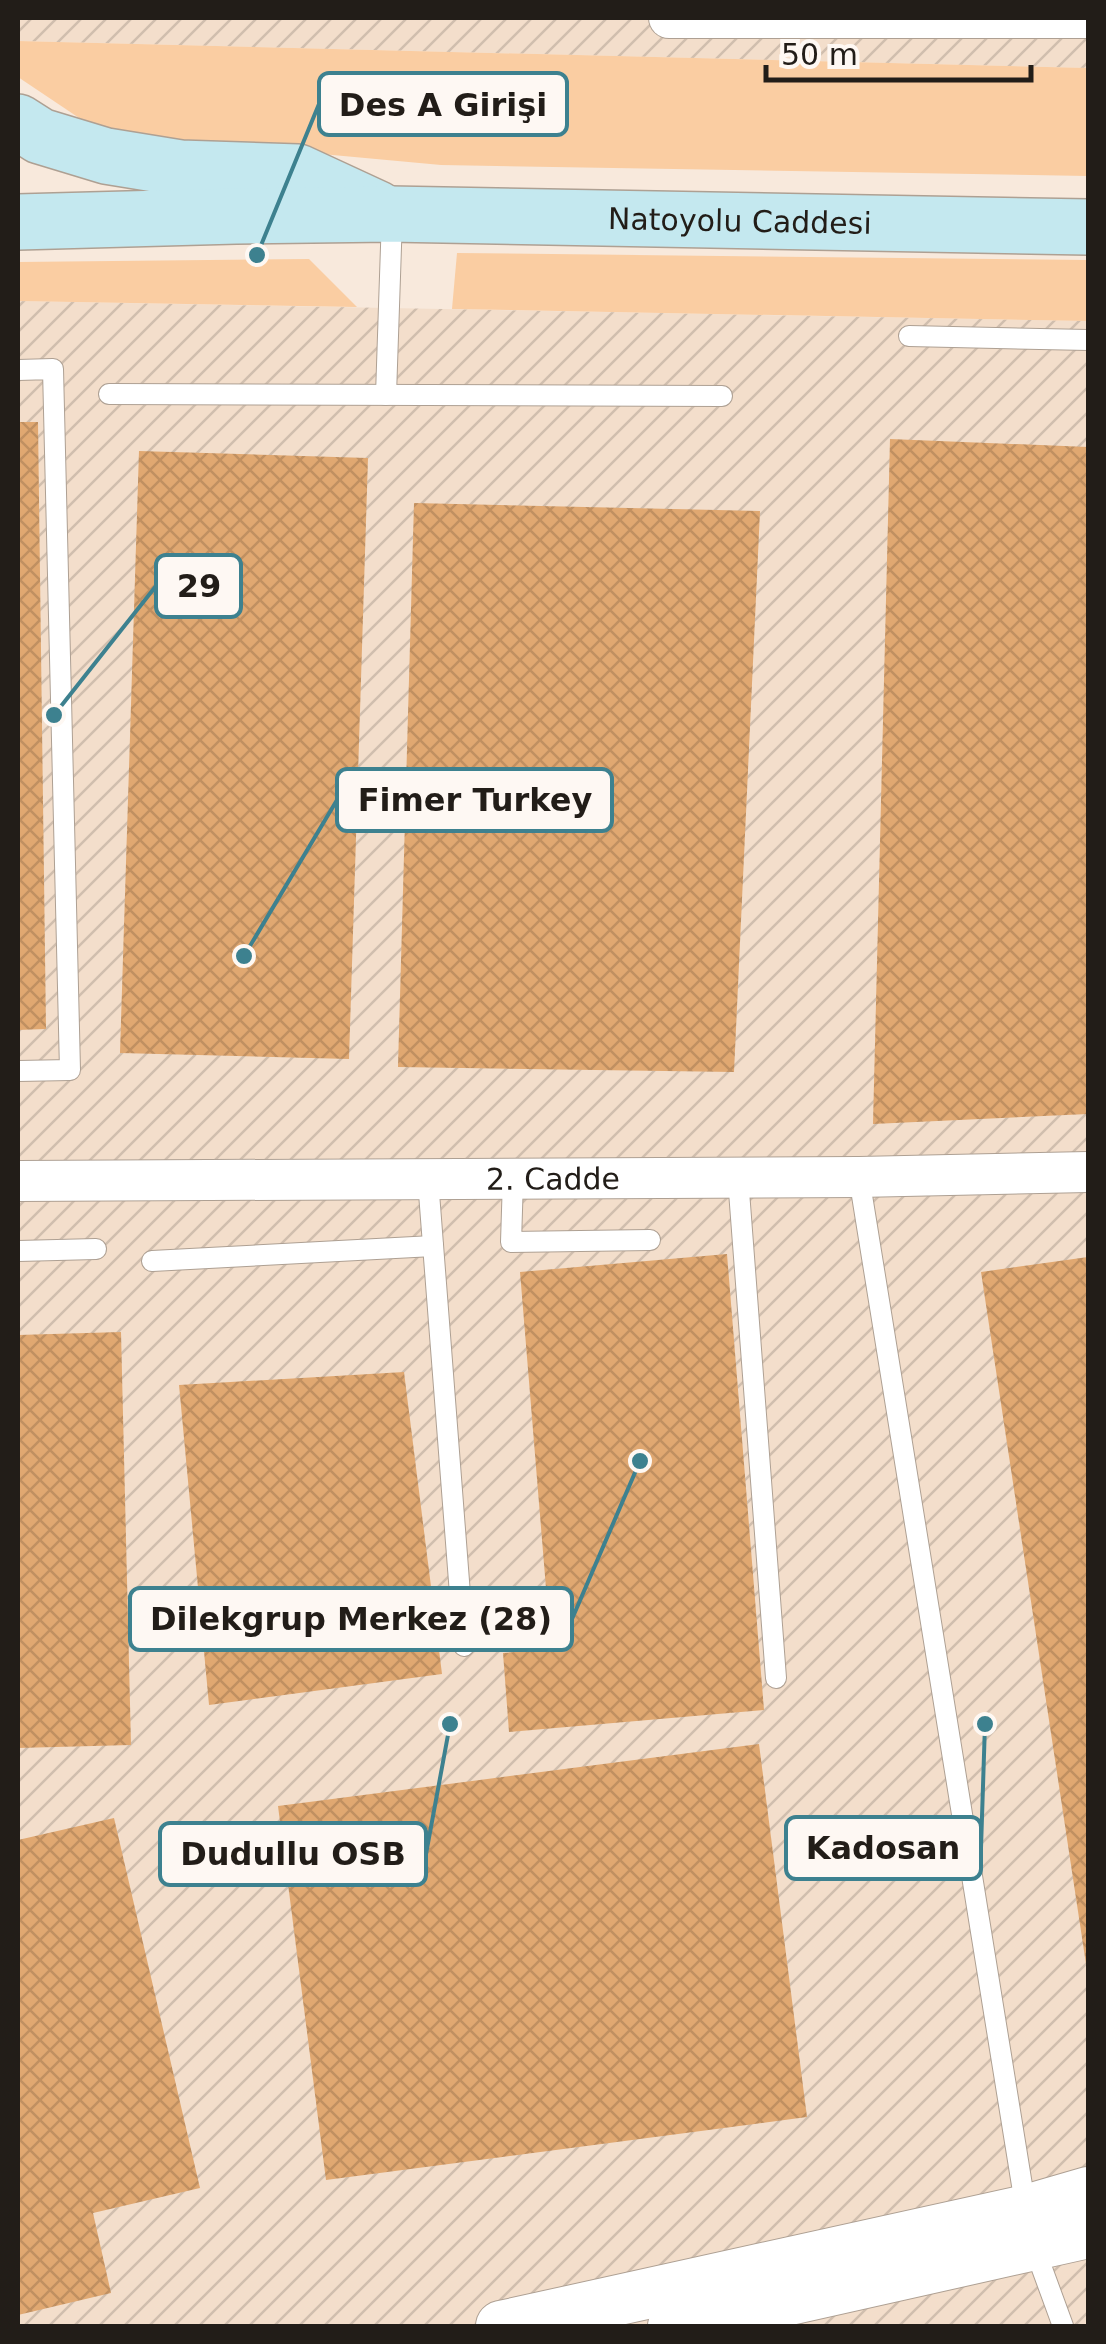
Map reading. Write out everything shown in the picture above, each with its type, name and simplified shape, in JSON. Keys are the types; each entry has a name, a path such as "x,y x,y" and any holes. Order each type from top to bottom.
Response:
{"main road":[{"name":"Natoyolu Caddesi","path":"18,122 40,136 106,156 180,168 298,172 391,214"},
{"name":"Natoyolu Caddesi","path":"18,222 391,214 1088,226"}],"street":[{"path":"670,18 1088,18"},
{"name":"2. Cadde","path":"18,1182 1088,1172"},
{"path":"673,2326 1030,2228 1088,2192"},
{"path":"501,2326 1030,2228 1088,2233"}],"lane":[{"path":"386,395 391,214"},
{"path":"910,336 1088,340"},
{"path":"18,370 53,369 70,1070 18,1071"},
{"path":"109,394 722,396"},
{"path":"859,1177 1030,2228 1063,2326"},
{"path":"738,1178 776,1678"},
{"path":"428,1180 464,1646"},
{"path":"513,1180 511,1242 650,1240"},
{"path":"152,1262 433,1246"},
{"path":"18,1251 96,1249"}],"shaded area":[{"path":"18,18 1088,18 1088,68 18,41"},
{"path":"18,41 1088,68 1088,176 441,165 103,134 18,77"},
{"path":"457,253 1088,260 1088,321 452,309"},
{"path":"309,259 357,307 18,301 18,262"},
{"path":"18,301 1088,321 1088,2326 18,2326"}],"building":[{"path":"18,422 38,422 46,1029 18,1030"},
{"path":"890,439 1088,447 1088,1114 873,1124"},
{"path":"139,451 368,458 349,1059 120,1053"},
{"path":"414,503 760,511 734,1072 398,1067"},
{"path":"727,1254 764,1710 509,1732 503,1653 551,1649 520,1272"},
{"path":"1088,1257 1088,1964 1086,1964 981,1272"},
{"path":"121,1332 131,1745 18,1748 18,1335"},
{"path":"404,1372 442,1674 209,1705 179,1385"},
{"path":"759,1744 807,2117 326,2180 278,1806"},
{"path":"114,1818 200,2188 93,2213 111,2293 18,2315 18,1840"}],"place":[{"name":"Des A Girişi","path":"257,255"},
{"name":"29","path":"54,715"},
{"name":"Fimer Turkey","path":"244,956"},
{"name":"Dilekgrup Merkez (28)","path":"640,1461"},
{"name":"Dudullu OSB","path":"450,1724"},
{"name":"Kadosan","path":"985,1724"}]}
